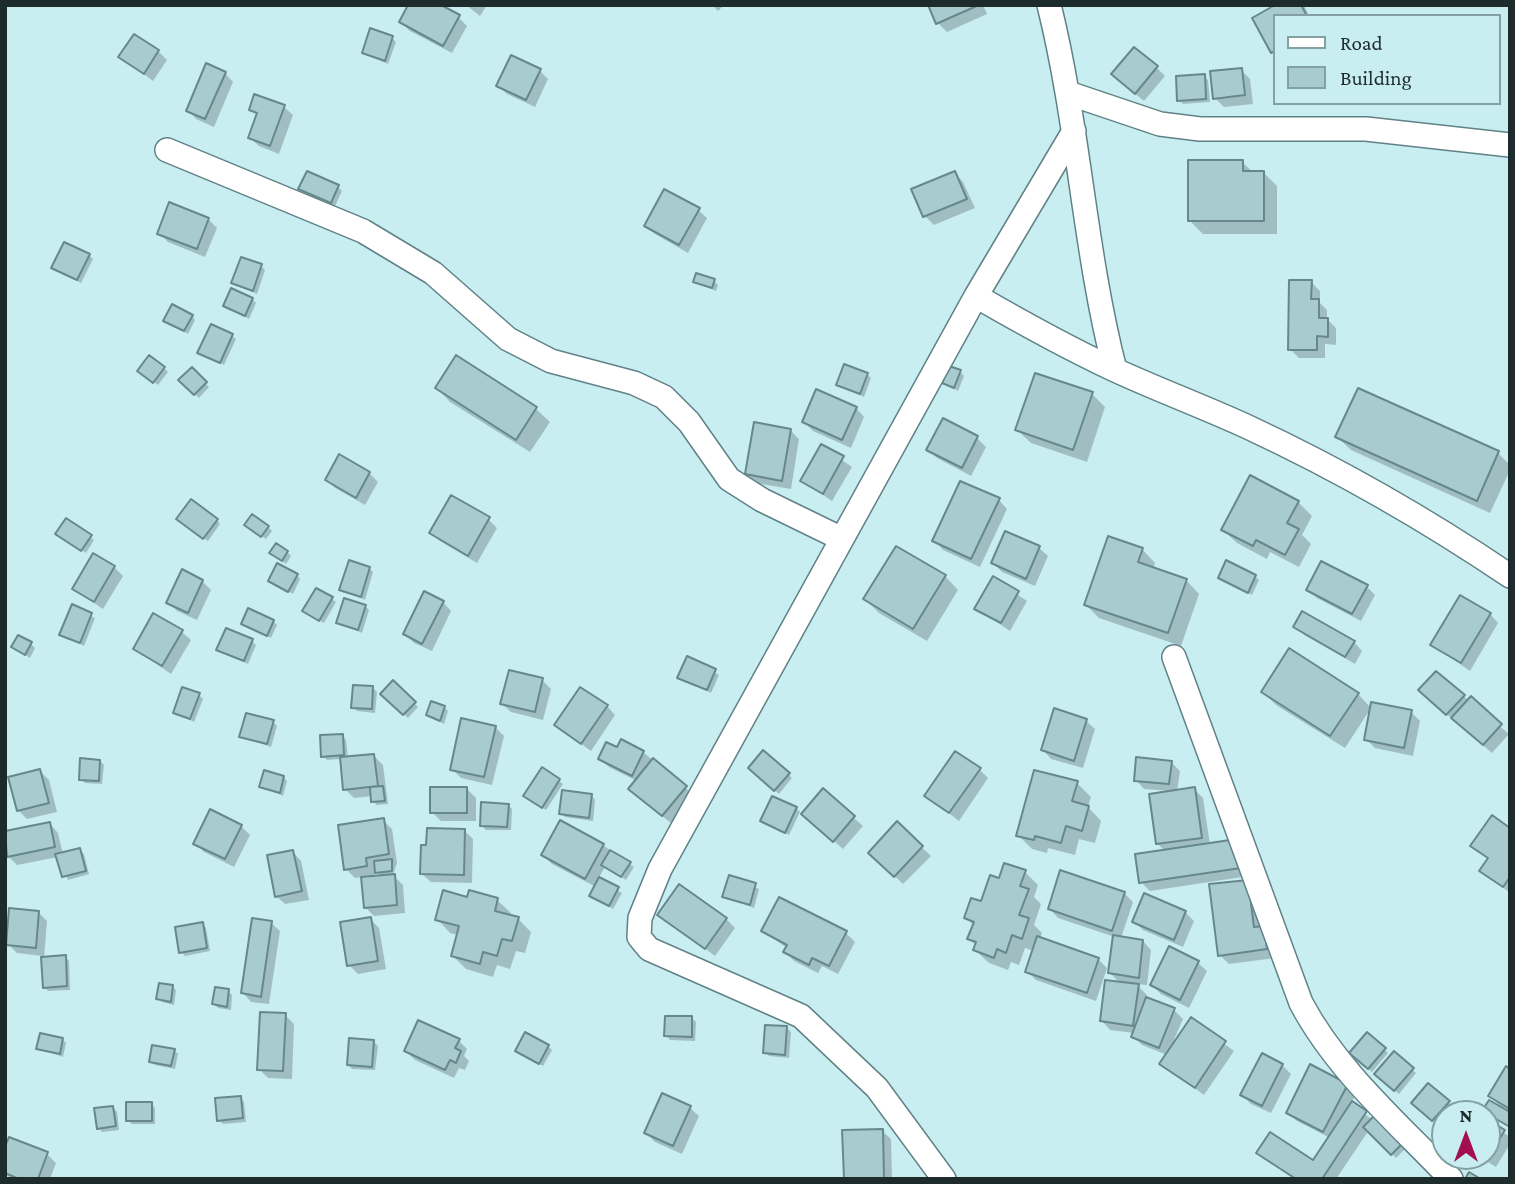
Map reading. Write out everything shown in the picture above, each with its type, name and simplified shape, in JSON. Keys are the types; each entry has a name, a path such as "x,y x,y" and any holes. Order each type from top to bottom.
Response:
{"street":[{"path":"1049,5 1068,93 1092,257 1115,370"},
{"path":"1068,93 1160,124 1200,129 1366,130 1510,145"},
{"path":"944,1179 877,1088 801,1017 649,950 639,937 640,918 660,869 976,296 1074,131"},
{"path":"167,150 363,231 433,272 508,339 551,361 634,383 664,397 688,422 729,480 762,500 842,539"},
{"path":"976,296 1115,370 1191,401 1311,458 1458,541 1510,576"},
{"path":"1174,656 1301,1003 1316,1031 1350,1072 1451,1179"}],"building":[{"path":"408,5 441,5 460,15 443,46 399,22"},
{"path":"928,5 979,5 936,24"},
{"path":"1275,5 1301,5 1306,14 1274,14 1274,52 1271,53 1252,18"},
{"path":"370,28 393,36 385,61 362,53"},
{"path":"134,34 159,50 144,74 118,57"},
{"path":"1134,47 1158,66 1135,94 1111,74"},
{"path":"511,55 541,69 526,100 496,86"},
{"path":"206,63 226,72 205,119 186,111"},
{"path":"1242,68 1245,95 1213,99 1210,71"},
{"path":"1205,74 1206,99 1177,101 1176,76"},
{"path":"254,94 285,105 270,146 248,138 257,113 249,110"},
{"path":"1188,160 1243,160 1243,171 1264,171 1264,221 1188,221"},
{"path":"307,171 339,185 331,203 298,189"},
{"path":"955,171 967,199 923,217 911,189"},
{"path":"664,189 700,208 679,245 644,226"},
{"path":"169,202 209,218 197,249 157,234"},
{"path":"64,242 90,254 77,280 51,268"},
{"path":"241,257 262,264 253,291 231,283"},
{"path":"696,273 715,279 712,288 693,282"},
{"path":"1289,280 1312,280 1311,299 1319,299 1319,318 1328,318 1328,337 1317,336 1317,350 1288,350"},
{"path":"231,288 253,298 245,316 223,306"},
{"path":"172,304 193,315 184,331 163,321"},
{"path":"211,324 233,334 220,363 197,353"},
{"path":"149,355 165,367 153,383 137,371"},
{"path":"456,355 537,407 516,440 435,388"},
{"path":"844,364 868,373 860,394 836,385"},
{"path":"949,366 961,370 954,388 942,383"},
{"path":"192,367 207,382 194,395 178,380"},
{"path":"1035,373 1093,392 1073,450 1015,430"},
{"path":"1358,388 1499,451 1477,501 1335,437"},
{"path":"816,389 857,407 842,440 802,422"},
{"path":"943,418 978,436 962,468 926,450"},
{"path":"754,422 791,429 782,481 745,474"},
{"path":"821,444 844,456 823,494 800,481"},
{"path":"339,454 370,472 356,498 325,480"},
{"path":"1250,475 1299,501 1287,523 1299,529 1285,555 1256,540 1253,546 1221,530"},
{"path":"960,481 1000,498 971,559 932,541"},
{"path":"451,495 490,517 468,556 429,533"},
{"path":"191,499 218,519 203,539 176,519"},
{"path":"252,514 269,526 261,537 244,525"},
{"path":"66,518 92,535 81,551 55,534"},
{"path":"1005,531 1040,546 1026,579 991,563"},
{"path":"1108,536 1143,548 1138,562 1187,579 1168,633 1084,605"},
{"path":"276,543 288,551 282,561 269,553"},
{"path":"896,546 946,575 913,629 863,599"},
{"path":"93,553 115,566 94,602 72,589"},
{"path":"349,560 370,567 361,597 339,590"},
{"path":"1226,560 1256,575 1248,593 1218,578"},
{"path":"1321,561 1368,585 1352,614 1306,590"},
{"path":"277,563 298,574 288,592 268,581"},
{"path":"182,569 203,580 188,613 166,603"},
{"path":"993,576 1019,591 1001,623 974,609"},
{"path":"316,588 333,597 319,621 302,611"},
{"path":"424,591 444,601 422,644 403,634"},
{"path":"1460,595 1491,613 1461,663 1430,645"},
{"path":"344,598 366,605 358,630 336,623"},
{"path":"72,604 92,613 80,643 59,635"},
{"path":"248,608 274,620 267,636 241,624"},
{"path":"1302,611 1355,641 1345,657 1293,627"},
{"path":"153,613 183,630 162,666 133,649"},
{"path":"226,628 253,639 244,661 216,650"},
{"path":"18,635 32,642 25,655 11,647"},
{"path":"1289,648 1359,693 1330,736 1261,692"},
{"path":"687,656 716,669 707,690 677,678"},
{"path":"509,670 543,678 535,712 500,704"},
{"path":"1436,671 1465,695 1446,715 1418,690"},
{"path":"393,680 416,702 403,715 380,694"},
{"path":"353,685 373,686 372,709 351,708"},
{"path":"182,687 200,693 190,719 173,713"},
{"path":"580,687 608,705 581,744 554,725"},
{"path":"1471,696 1502,724 1483,745 1451,718"},
{"path":"431,701 445,706 440,721 426,715"},
{"path":"1371,702 1412,710 1404,748 1364,740"},
{"path":"1054,708 1087,719 1074,761 1041,750"},
{"path":"246,713 274,720 267,744 239,737"},
{"path":"461,718 496,726 484,777 450,770"},
{"path":"343,734 344,755 321,757 320,735"},
{"path":"621,739 644,751 632,776 598,759 606,742 617,747"},
{"path":"763,750 790,773 774,791 748,768"},
{"path":"955,751 981,768 949,813 924,796"},
{"path":"374,754 378,786 343,790 340,757"},
{"path":"1136,757 1172,761 1169,784 1134,781"},
{"path":"80,758 100,760 99,781 79,780"},
{"path":"653,758 687,786 662,816 628,789"},
{"path":"542,767 560,779 542,808 523,796"},
{"path":"40,769 49,803 17,811 8,777"},
{"path":"264,770 284,776 280,793 259,787"},
{"path":"1034,770 1078,781 1072,801 1089,806 1082,831 1066,826 1061,843 1035,836 1034,840 1016,836"},
{"path":"383,786 385,801 371,802 370,787"},
{"path":"430,787 467,787 467,813 430,813"},
{"path":"1195,787 1202,838 1156,844 1149,794"},
{"path":"823,788 855,816 833,842 801,814"},
{"path":"562,790 592,794 589,818 559,814"},
{"path":"772,796 797,807 785,833 760,821"},
{"path":"481,802 509,804 507,827 480,826"},
{"path":"210,809 242,825 225,859 193,844"},
{"path":"1492,815 1510,828 1510,877 1503,887 1479,871 1488,858 1470,846"},
{"path":"384,818 389,854 366,858 367,866 344,870 338,825"},
{"path":"560,820 604,844 585,879 541,855"},
{"path":"897,821 923,846 894,877 868,853"},
{"path":"50,822 55,847 7,857 5,831"},
{"path":"427,828 465,829 464,875 420,874 421,845 426,845"},
{"path":"1237,839 1241,868 1139,883 1135,854"},
{"path":"80,848 86,871 62,877 55,854"},
{"path":"293,850 302,891 275,897 267,855"},
{"path":"610,850 631,862 621,877 601,865"},
{"path":"392,859 392,871 375,873 374,861"},
{"path":"1004,863 1026,870 1020,886 1029,889 1019,915 1029,918 1022,939 1012,935 1006,953 997,949 994,958 973,950 976,942 967,939 974,922 964,918 971,898 981,901 990,875 999,878"},
{"path":"1060,870 1125,892 1112,931 1048,909"},
{"path":"395,874 397,905 364,908 361,877"},
{"path":"729,875 756,883 750,905 722,897"},
{"path":"599,877 619,887 609,906 589,896"},
{"path":"1248,880 1254,927 1264,926 1267,949 1218,956 1209,884"},
{"path":"679,884 727,918 705,949 657,915"},
{"path":"443,890 467,897 469,890 498,898 495,911 519,917 512,941 502,939 497,956 483,952 480,964 451,956 459,926 435,920"},
{"path":"1144,893 1186,911 1174,940 1132,922"},
{"path":"779,897 847,931 829,966 812,958 809,965 783,952 787,945 761,931"},
{"path":"9,908 39,911 36,948 6,945"},
{"path":"371,917 378,961 347,966 340,922"},
{"path":"252,918 272,921 261,997 241,993"},
{"path":"203,922 207,948 179,953 175,927"},
{"path":"1113,935 1143,940 1139,978 1108,973"},
{"path":"1037,936 1099,958 1087,993 1025,972"},
{"path":"1169,946 1199,961 1180,1000 1150,985"},
{"path":"66,955 67,986 43,988 41,957"},
{"path":"1105,980 1139,984 1133,1026 1100,1021"},
{"path":"159,983 173,985 171,1002 156,999"},
{"path":"215,987 229,989 227,1007 212,1004"},
{"path":"1146,997 1175,1008 1159,1048 1131,1037"},
{"path":"260,1012 286,1013 283,1071 257,1070"},
{"path":"665,1016 692,1016 692,1037 664,1036"},
{"path":"1191,1017 1226,1041 1195,1088 1159,1064"},
{"path":"418,1020 460,1039 455,1048 461,1051 456,1063 450,1060 445,1070 404,1051"},
{"path":"765,1025 787,1026 785,1055 763,1053"},
{"path":"525,1032 549,1045 539,1064 515,1051"},
{"path":"1367,1032 1386,1048 1368,1069 1349,1053"},
{"path":"40,1033 63,1038 60,1054 36,1049"},
{"path":"349,1038 374,1040 372,1067 347,1065"},
{"path":"152,1045 175,1049 171,1066 149,1062"},
{"path":"1394,1051 1414,1068 1394,1091 1374,1074"},
{"path":"1262,1053 1283,1064 1262,1106 1240,1095"},
{"path":"1310,1064 1348,1084 1323,1132 1286,1113"},
{"path":"1506,1066 1510,1069 1510,1109 1501,1104 1501,1100 1488,1096"},
{"path":"1428,1083 1449,1100 1431,1100 1431,1120 1411,1103"},
{"path":"662,1093 691,1106 673,1146 644,1133"},
{"path":"241,1096 243,1118 217,1121 215,1098"},
{"path":"1352,1101 1367,1111 1322,1179 1296,1179 1256,1153 1270,1132 1313,1160"},
{"path":"126,1102 152,1102 152,1121 126,1121"},
{"path":"113,1106 116,1126 97,1129 94,1108"},
{"path":"1501,1107 1510,1112 1510,1127 1501,1122"},
{"path":"1376,1114 1404,1142 1391,1155 1363,1127"},
{"path":"883,1129 884,1179 844,1179 842,1130"},
{"path":"9,1137 48,1152 38,1179 19,1179 5,1173 5,1146"},
{"path":"1469,1172 1481,1179 1465,1179"}]}
